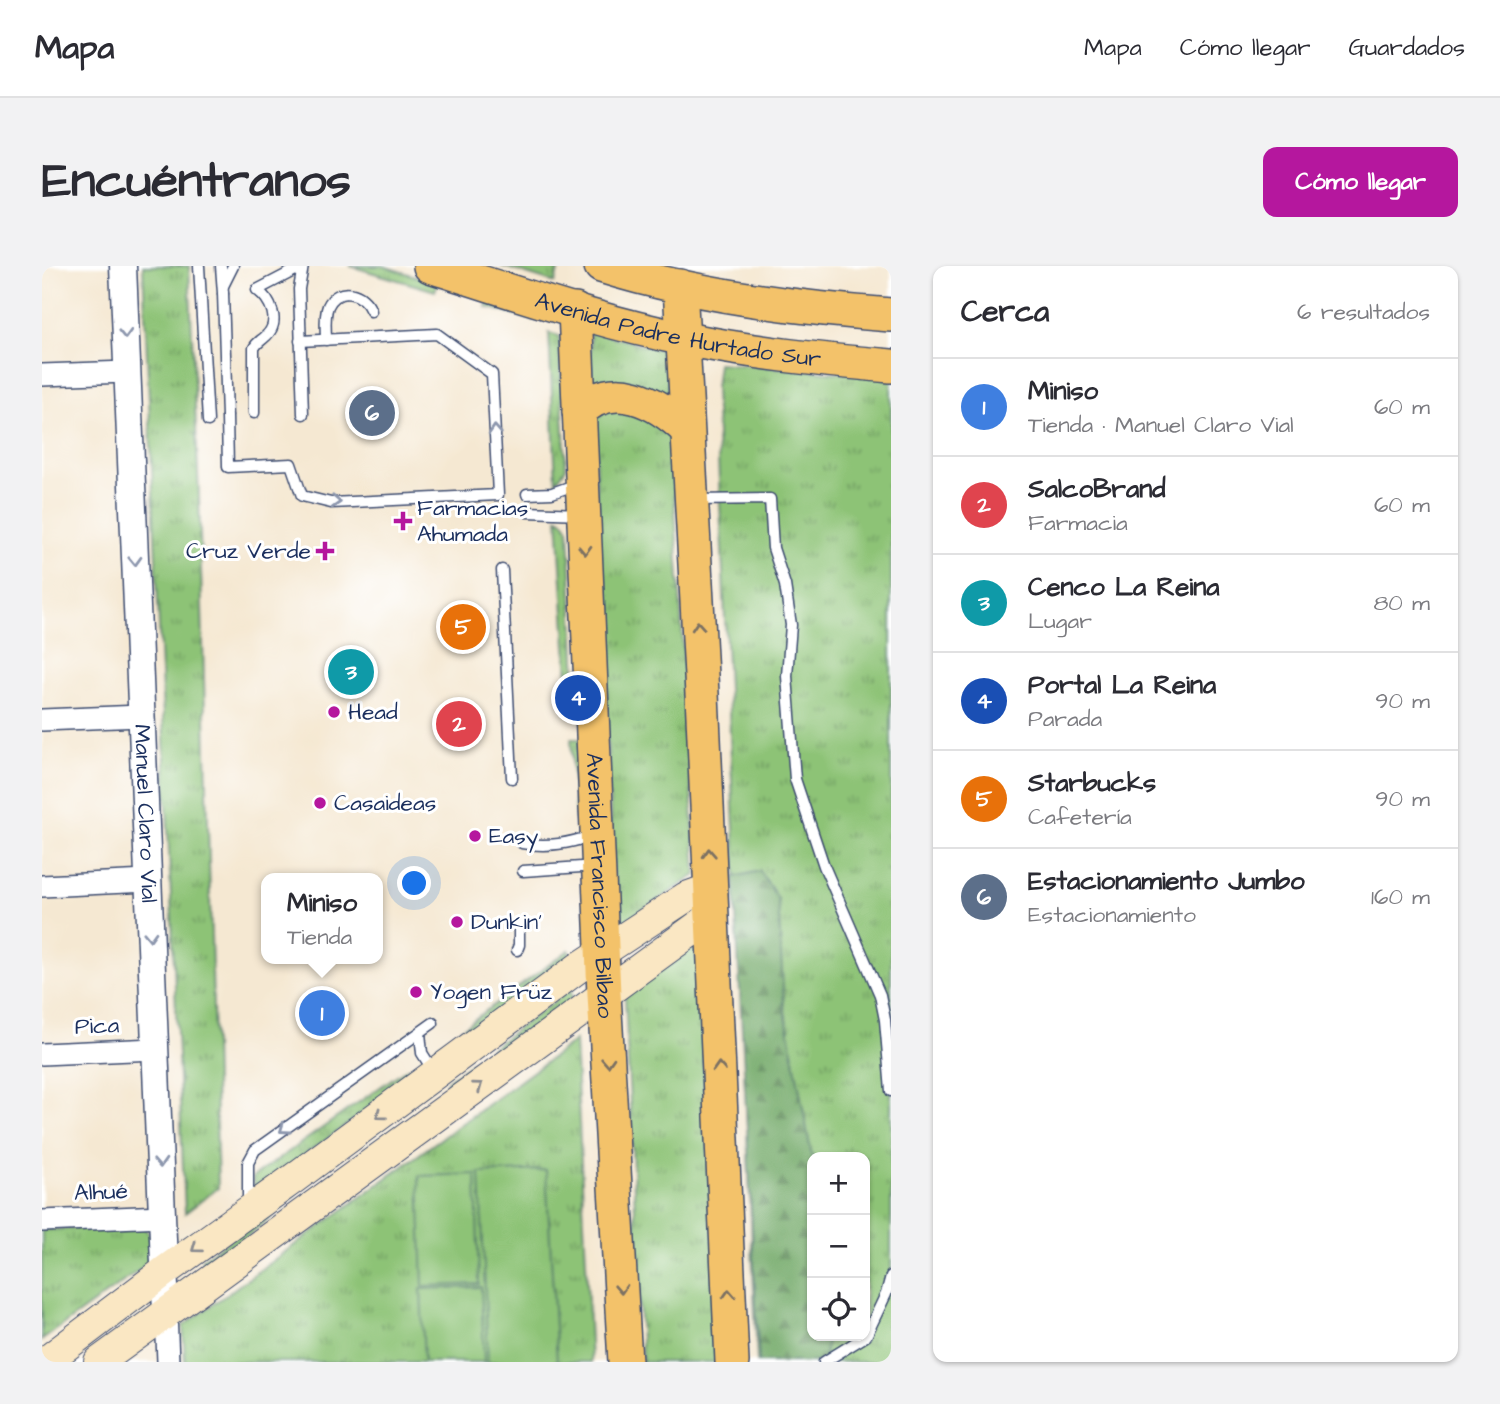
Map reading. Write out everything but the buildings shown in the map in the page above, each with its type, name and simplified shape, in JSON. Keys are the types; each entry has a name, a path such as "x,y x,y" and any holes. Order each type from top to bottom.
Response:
{"main road":[{"name":"Avenida Padre Hurtado Sur","path":"430,266 575,310 684,339 756,351 891,366"},
{"name":"Avenida Padre Hurtado Sur","path":"601,266 637,277 680,281 794,304 891,315"},
{"path":"575,310 637,277"},
{"path":"680,281 732,1362"},
{"name":"Avenida Francisco Bilbao","path":"575,310 602,952 625,1362"},
{"path":"579,412 597,399 619,395 632,396 657,405 687,430"},
{"path":"45,1362 165,1271 602,952 686,897 711,902"},
{"path":"99,1362 604,994 711,902"},
{"path":"422,1126 433,1106 435,1074"}],"street":[{"name":"Manuel Claro Vial","path":"122,266 168,1362"},
{"path":"42,375 127,372"},
{"path":"42,720 141,716"},
{"path":"42,886 148,881"},
{"name":"Pica","path":"42,1054 155,1049"},
{"name":"Alhué","path":"42,1221 163,1216"}],"lane":[{"path":"199,266 208,421"},
{"path":"221,266 228,467 291,464 302,496 331,503 498,495 492,374 437,334 300,341"},
{"path":"223,290 233,266"},
{"path":"254,413 254,348 266,336 273,322 268,300 257,290 303,266"},
{"path":"303,266 299,289 303,414"},
{"path":"326,340 328,306 337,296 357,294 364,298 371,311"},
{"path":"527,494 552,493 582,482"},
{"path":"690,500 769,499 773,548 785,585 791,625 787,676 795,779 824,866 880,995 885,1020 891,1091"},
{"path":"527,512 584,514"},
{"path":"502,569 512,778"},
{"path":"522,843 541,846 575,842 598,850"},
{"path":"523,871 598,850"},
{"path":"517,950 519,924"},
{"path":"248,1210 248,1163 255,1150 433,1023"},
{"path":"420,1033 422,1054 435,1074"},
{"path":"824,1362 866,1336 886,1294 891,1276"}],"green space":[{"path":"143,266 189,266 199,496 218,1188 185,1213"},
{"path":"350,266 383,266 438,283 435,291"},
{"path":"501,266 555,266 559,267 555,283"},
{"path":"489,297 540,312 533,320 486,307"},
{"path":"590,331 666,351 696,875 615,928"},
{"path":"549,333 559,336 566,468 556,482"},
{"path":"718,363 891,377 891,1362 757,1362 715,388"},
{"path":"558,518 564,521 569,529 576,679 568,679"},
{"path":"571,739 580,739 583,801 575,817"},
{"path":"760,871 778,899 784,1005 811,1152 807,1152 807,1341 826,1341 824,1362 759,1362 734,877"},
{"path":"697,939 721,1362 642,1362 625,997"},
{"path":"569,950 571,960 445,1055 434,1049"},
{"path":"571,989 572,999 444,1095 447,1081"},
{"path":"575,1041 591,1362 185,1362 183,1326"},
{"path":"407,1068 420,1072 253,1192 253,1177"},
{"path":"546,1170 557,1362 488,1362 480,1173"},
{"path":"476,1174 479,1284 423,1286 419,1176"},
{"path":"296,1194 264,1223 202,1272 202,1259"},
{"path":"143,1226 153,1239 152,1261 42,1340 42,1230"},
{"path":"481,1287 484,1362 424,1362 421,1289"}],"place":[{"name":"Estacionamiento Jumbo","path":"372,413"},
{"name":"Farmacias Ahumada","path":"403,521"},
{"name":"Cruz Verde","path":"325,551"},
{"name":"Starbucks","path":"463,627"},
{"name":"Cenco La Reina","path":"351,672"},
{"name":"Portal La Reina","path":"578,698"},
{"name":"Head","path":"334,712"},
{"name":"SalcoBrand","path":"459,724"},
{"name":"Casaideas","path":"320,803"},
{"name":"Easy","path":"475,836"},
{"name":"Dunkin'","path":"457,922"},
{"name":"Yogen Früz","path":"416,992"},
{"name":"Miniso","path":"322,1013"}]}
